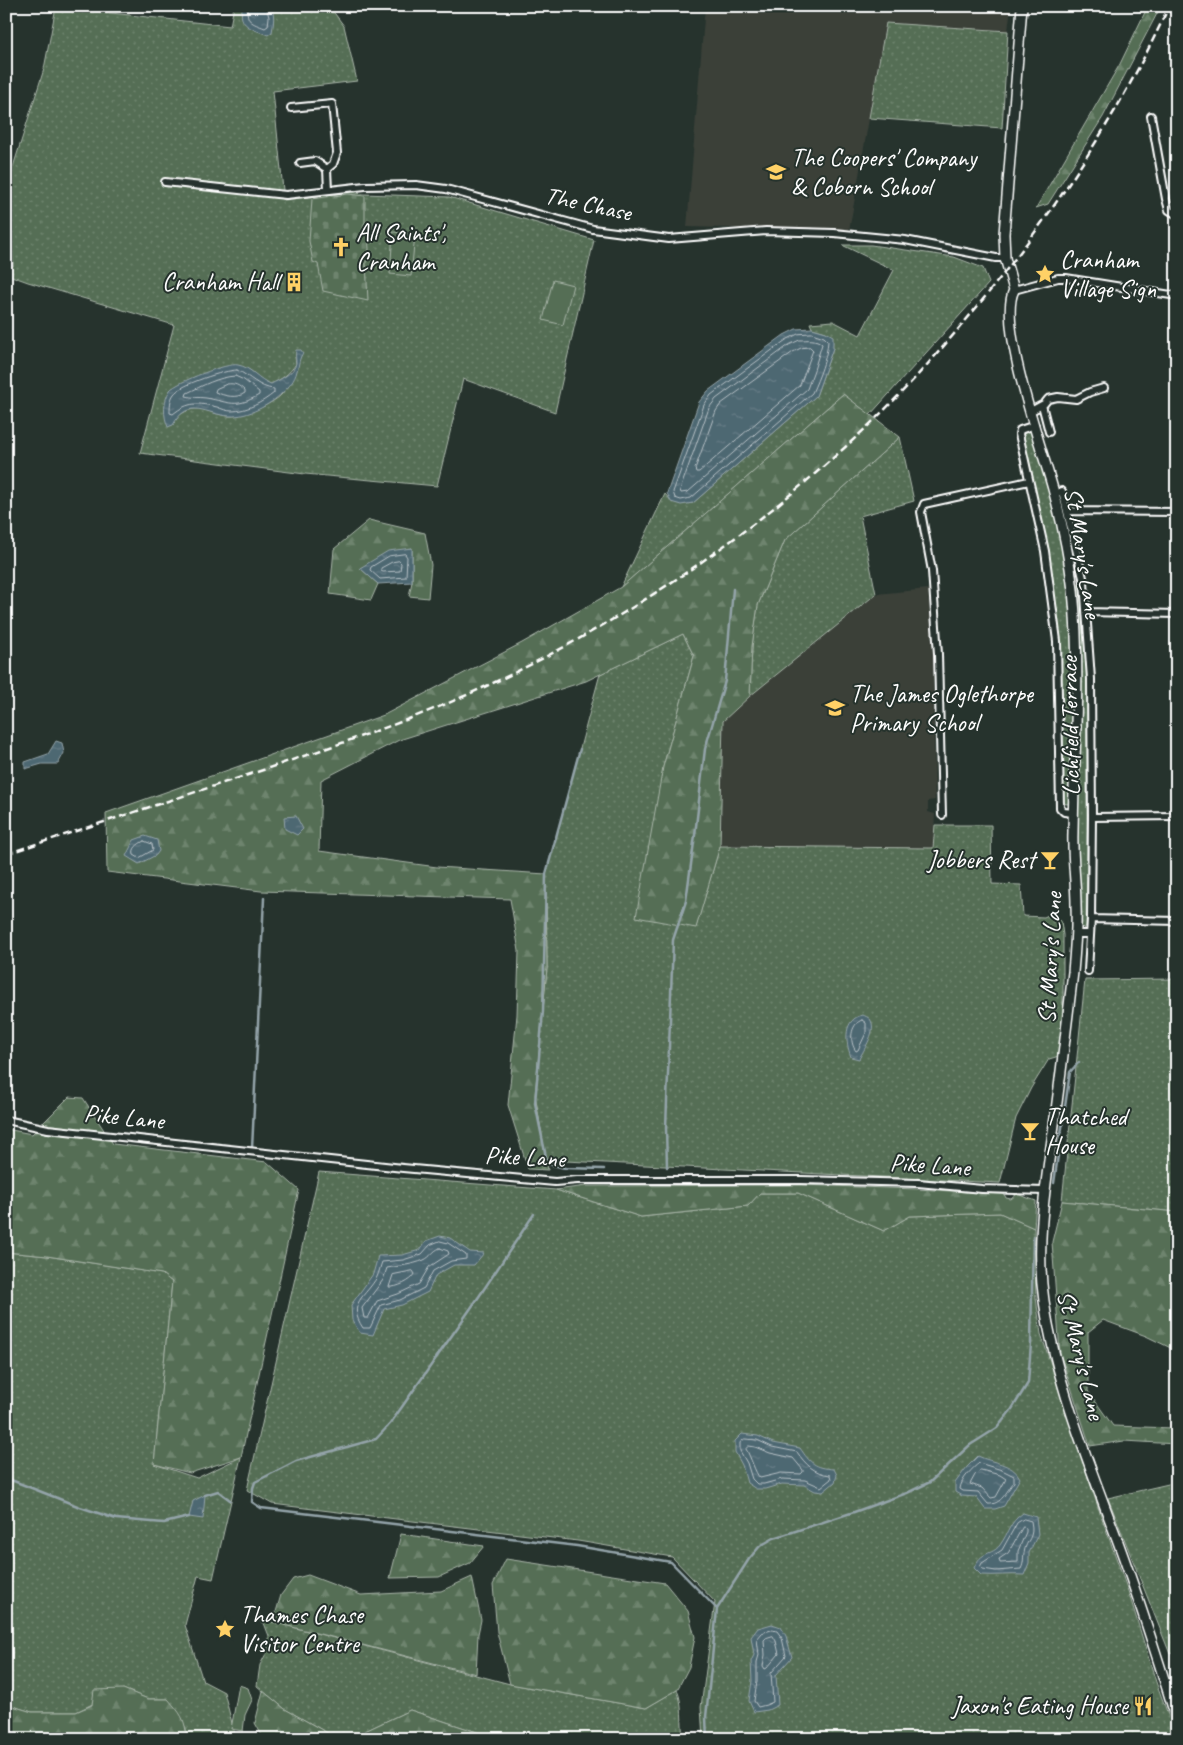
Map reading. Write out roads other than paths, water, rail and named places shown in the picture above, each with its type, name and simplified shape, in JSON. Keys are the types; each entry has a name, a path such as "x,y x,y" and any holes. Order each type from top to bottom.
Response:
{"main road":[{"name":"St Mary's Lane","path":"1022,6 1005,211 1005,258 1014,290 1010,303 1013,339 1066,545 1073,587 1076,629 1076,735 1072,839 1076,934 1066,1038 1045,1191 1041,1261 1044,1297 1050,1331 1074,1418 1146,1619 1177,1721"}],"street":[{"path":"290,108 332,104 337,153 333,164 327,169"},
{"path":"1151,116 1166,199 1170,210 1177,215"},
{"path":"300,163 315,161 327,169"},
{"path":"327,169 328,190"},
{"name":"The Chase","path":"165,182 286,195 365,186 416,186 446,189 593,229 669,239 766,231 834,233 905,240 996,258 1005,258"},
{"path":"1014,290 1058,278 1066,278 1177,296"},
{"path":"1031,411 1048,399 1076,398 1104,388"},
{"path":"1042,405 1049,432"},
{"path":"1035,425 1020,430 1019,434 1047,560 1057,641 1060,808 1064,812 1073,813"},
{"path":"942,815 938,654 932,571 921,512 924,504 1029,481"},
{"name":"Lichfield Terrace","path":"1054,494 1062,491 1080,561 1087,612 1092,746 1091,919 1088,971"},
{"path":"1067,511 1177,512"},
{"path":"1087,612 1177,614"},
{"path":"1092,817 1177,816"},
{"path":"1091,919 1177,921"},
{"path":"1076,934 1090,934"},
{"name":"Pike Lane","path":"6,1120 48,1129 403,1168 554,1182 577,1180 801,1180 918,1183 982,1189 1045,1191"}],"water":[{"path":"243,6 269,7 274,15 272,32 268,35 247,26 241,13"},
{"path":"812,328 833,336 833,348 816,396 693,503 681,505 671,502 667,493 699,402 708,391 784,335 796,329"},
{"path":"296,350 301,350 303,353 293,380 285,391 265,406 237,416 192,409 185,411 173,425 168,427 165,404 168,394 170,390 182,382 203,373 238,365 247,368 271,384 293,370 296,363"},
{"path":"412,548 412,582 378,584 360,568 388,551"},
{"path":"56,741 62,743 64,753 58,764 42,764 25,769 25,762 48,754"},
{"path":"296,816 303,829 297,835 285,829 284,817"},
{"path":"145,836 157,840 159,851 156,855 139,864 126,856 134,840"},
{"path":"863,1015 870,1019 872,1028 859,1059 851,1057 847,1032 852,1021 856,1017"},
{"path":"440,1236 450,1238 470,1252 484,1253 474,1265 454,1265 436,1275 428,1292 402,1305 384,1309 373,1335 360,1333 352,1320 351,1305 373,1274 378,1256 402,1255 420,1250 426,1241"},
{"path":"742,1434 758,1436 773,1443 800,1448 814,1464 834,1469 837,1475 835,1482 823,1492 815,1491 804,1485 782,1484 765,1489 756,1489 747,1483 742,1465 735,1452 735,1441"},
{"path":"978,1456 1007,1466 1017,1473 1020,1478 1004,1506 995,1509 985,1509 976,1497 962,1496 955,1492 955,1483"},
{"path":"205,1495 203,1519 189,1517 193,1501"},
{"path":"1023,1513 1036,1517 1038,1534 1029,1553 1029,1563 1024,1575 981,1575 974,1568 977,1562 1000,1545 1012,1524"},
{"path":"772,1624 781,1627 786,1636 792,1657 776,1675 778,1705 768,1710 754,1712 749,1701 752,1681 751,1661 754,1655 751,1637 758,1628"}],"waterway":[{"path":"667,1167 666,1128 673,940 686,901 705,749 725,681 733,589"},
{"path":"580,749 546,874 543,1011 535,1103 549,1164 565,1168 604,1169"},
{"path":"252,1149 264,898"},
{"path":"1054,1183 1070,1072 1079,1062"},
{"path":"534,1214 390,1424 376,1439 296,1461 255,1482 252,1502 261,1508 577,1546 671,1562 717,1609"},
{"path":"707,1739 706,1717 717,1609 749,1559 760,1546 774,1538 907,1493 930,1482 970,1445 997,1428 1012,1409 1028,1383 1031,1343 1033,1236"},
{"path":"6,1478 116,1519 164,1523 189,1517"},
{"path":"205,1495 218,1491 230,1500"}],"railway":[{"path":"6,854 263,770 412,718 460,698 512,674 612,620 708,557 754,523 842,450 909,385 971,314 1028,242 1080,167 1128,88 1169,6"}],"place":[{"name":"The Coopers' Company & Coborn School","path":"776,172"},
{"name":"All Saints', Cranham","path":"341,247"},
{"name":"Cranham Village Sign","path":"1045,274"},
{"name":"Cranham Hall","path":"294,282"},
{"name":"The James Oglethorpe Primary School","path":"835,708"},
{"name":"Jobbers Rest","path":"1050,860"},
{"name":"Thatched House","path":"1030,1131"},
{"name":"Thames Chase Visitor Centre","path":"225,1629"},
{"name":"Jaxon's Eating House","path":"1143,1706"}]}
